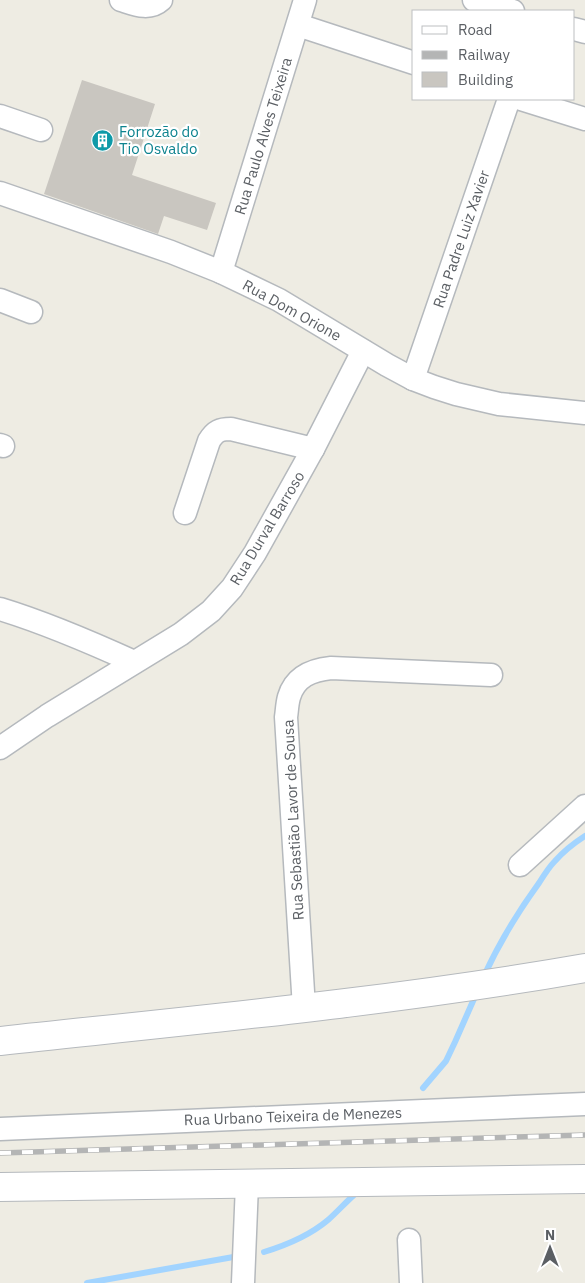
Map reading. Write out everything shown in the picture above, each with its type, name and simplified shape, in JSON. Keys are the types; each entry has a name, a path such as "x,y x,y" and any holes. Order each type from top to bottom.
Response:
{"street":[{"path":"121,0 139,6 151,6 160,2 160,0"},
{"name":"Rua Paulo Alves Teixeira","path":"221,272 305,0"},
{"path":"474,0 509,10"},
{"path":"298,25 412,62"},
{"name":"Rua Padre Luiz Xavier","path":"413,379 509,100"},
{"path":"524,100 585,119"},
{"path":"0,116 41,130"},
{"name":"Rua Dom Orione","path":"0,193 171,252 221,272 279,300 387,365 413,379 434,387 492,402 585,413"},
{"path":"0,300 32,312"},
{"name":"Rua Durval Barroso","path":"0,748 47,716 188,628 211,611 232,588 255,552 313,449 363,351"},
{"path":"185,513 208,441 214,432 221,429 231,429 313,449"},
{"path":"0,609 90,642 134,662"},
{"name":"Rua Sebastião Lavor de Sousa","path":"304,1008 286,717 289,697 296,683 306,674 317,669 331,668 491,675"},
{"path":"520,865 585,806"},
{"path":"0,1041 304,1008 495,984 585,968"},
{"name":"Rua Urbano Teixeira de Menezes","path":"0,1129 585,1104"},
{"path":"0,1187 585,1179"},
{"path":"243,1283 246,1184"},
{"path":"409,1240 411,1283"}],"building":[{"name":"Forrozão do Tio Osvaldo","path":"82,80 155,104 132,175 216,203 207,230 164,216 158,234 44,194"}],"waterway":[{"path":"484,976 509,928 547,871 573,844 585,836"},
{"path":"423,1088 446,1061 477,992"},
{"path":"264,1252 289,1243 313,1231 328,1220 354,1195"},
{"path":"87,1283 239,1256"}],"railway":[{"path":"0,1153 585,1135"}],"place":[{"name":"Forrozão do Tio Osvaldo","path":"103,140"}]}
